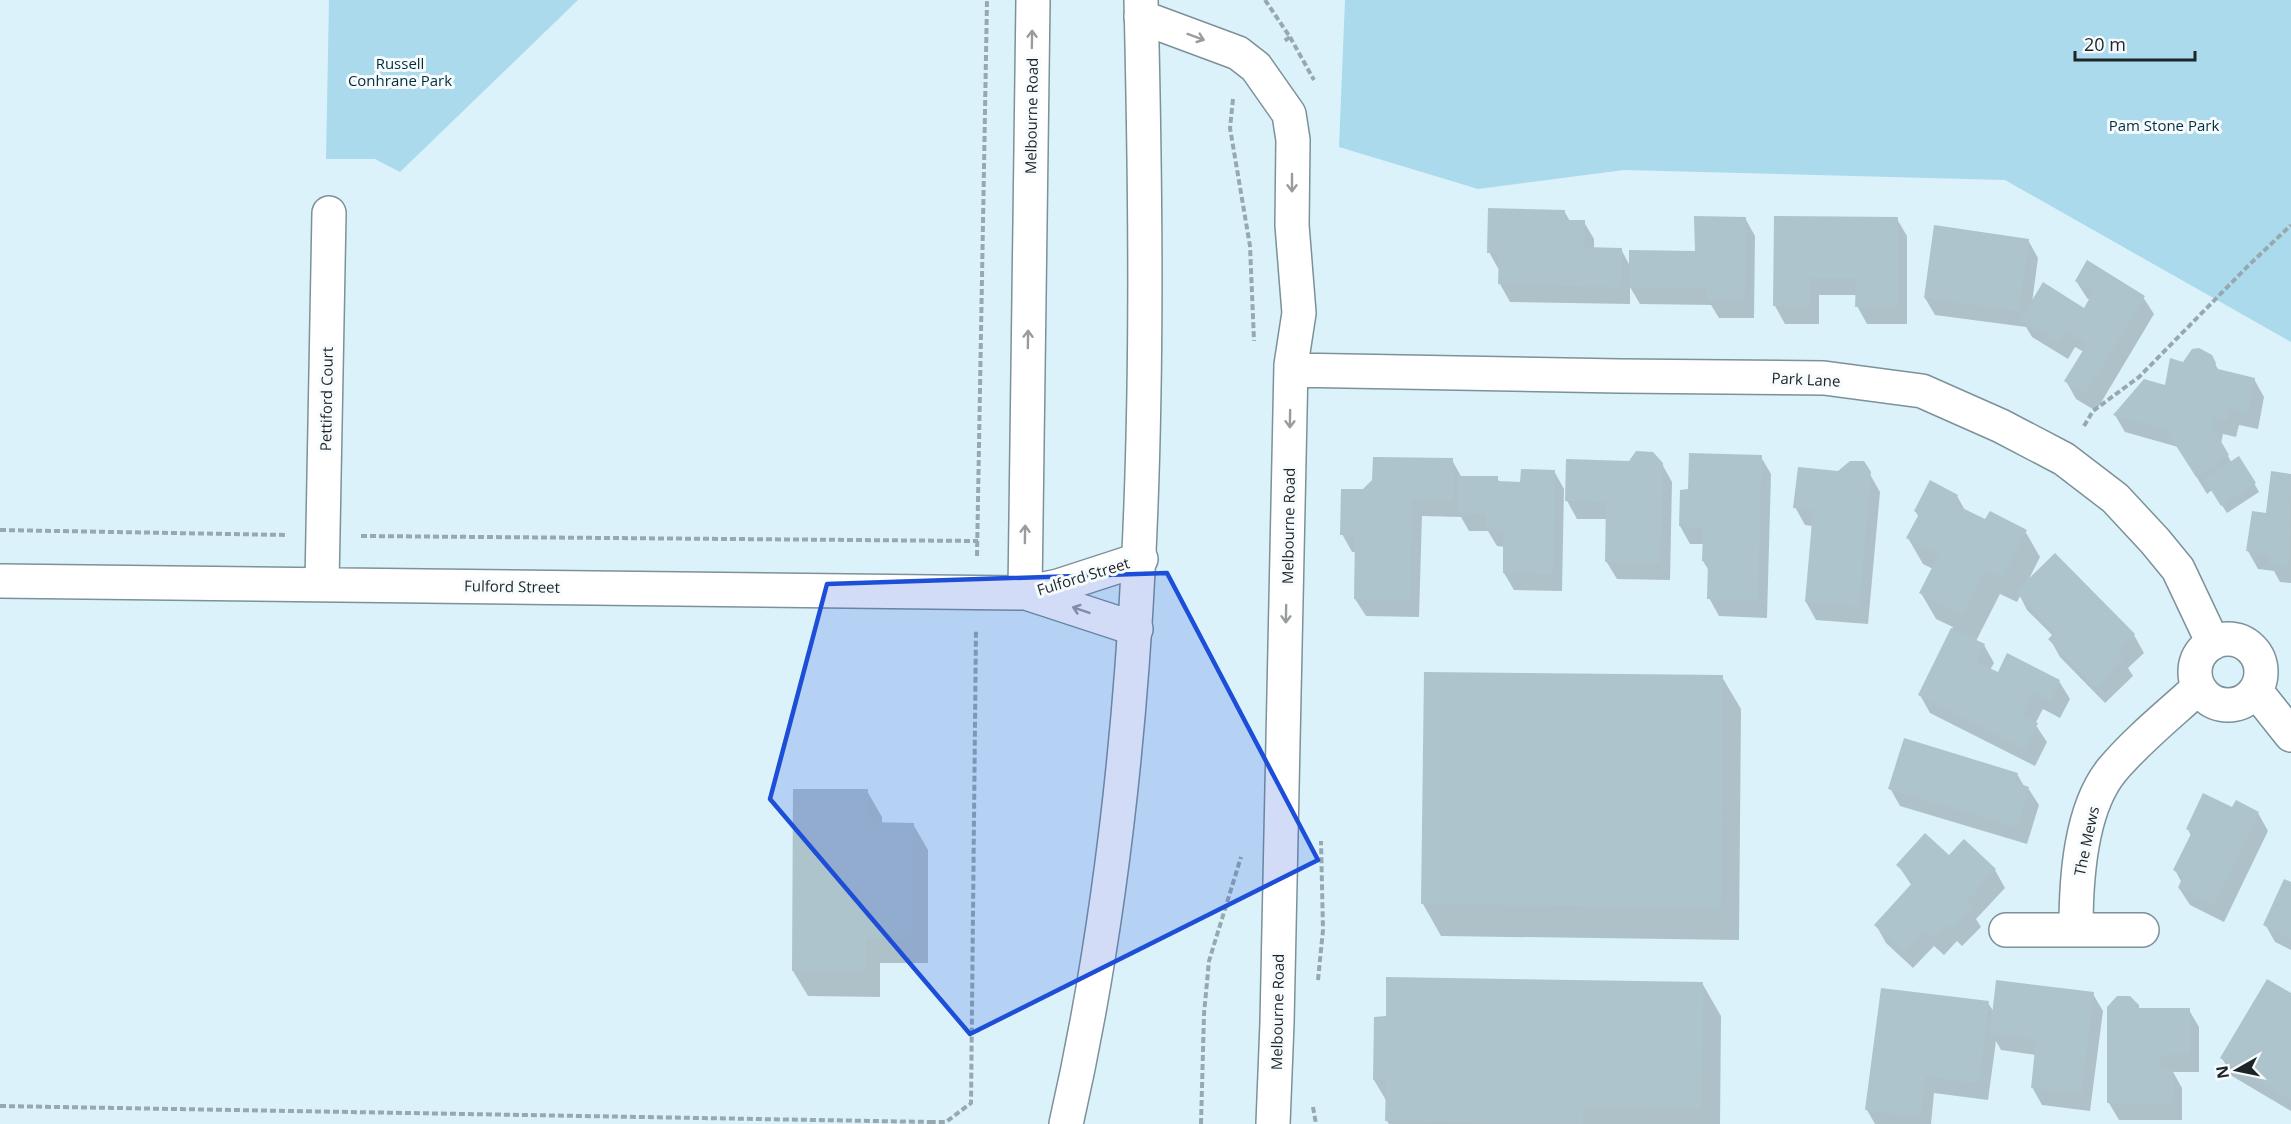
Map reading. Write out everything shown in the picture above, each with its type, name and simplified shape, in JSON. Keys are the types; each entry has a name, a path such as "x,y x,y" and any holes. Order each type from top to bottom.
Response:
{"street":[{"name":"Melbourne Road","path":"1025,593 1033,0"},
{"name":"Melbourne Road","path":"1066,1124 1086,1036 1117,830 1141,559 1146,318 1141,8 1230,49 1248,60 1256,67 1286,107 1292,130 1292,225 1299,313 1291,370 1278,1023 1273,1124"},
{"name":"Pettiford Court","path":"322,584 329,213"},
{"name":"Park Lane","path":"1291,370 1824,378 1922,391 2001,426 2064,459 2115,498 2178,569 2213,643"},
{"name":"Fulford Street","path":"0,581 1025,593 1058,586 1141,559"},
{"name":"Fulford Street","path":"1025,593 1136,629"},
{"path":"2224,639 2236,640 2247,645 2256,653 2261,665 2261,679 2256,691 2246,701 2234,705 2220,705 2208,699 2199,688 2195,674 2198,660 2203,650 2213,643 2224,639"},
{"name":"The Mews","path":"2076,928 2076,888 2085,835 2095,800 2111,771 2199,688"},
{"path":"2256,691 2291,735"},
{"path":"2006,930 2076,928 2142,930"}],"path":[{"path":"1254,349 1251,252 1230,128 1231,102 1238,87 1274,49 1290,37 1265,0"},
{"path":"2064,459 2093,411 2139,377 2291,225"},
{"path":"0,530 978,541"},
{"path":"1201,1124 1204,1014 1209,961 1243,850"},
{"path":"0,1106 932,1122"}],"highlighted area":[{"path":"1167,573 1318,860 970,1034 770,799 827,584"}],"green space":[{"name":"Russell Conhrane Park","path":"329,0 578,0 400,172 375,159 326,159"},
{"name":"Pam Stone Park","path":"1345,0 2291,0 2291,342 2005,180 1624,170 1478,189 1339,147"}],"building":[{"path":"1488,208 1565,210 1565,220 1585,220 1585,247 1622,248 1621,287 1498,284 1499,253 1487,253"},
{"path":"1694,216 1746,217 1745,301 1707,300 1707,288 1629,287 1629,250 1695,251"},
{"path":"1774,216 1898,217 1898,307 1855,307 1856,278 1810,278 1810,307 1773,306"},
{"path":"1934,225 2029,239 2019,311 1924,298"},
{"path":"2087,260 2145,296 2085,394 2064,381 2087,344 2065,330 2058,342 2020,320 2043,282 2084,308 2093,292 2075,281"},
{"path":"2199,348 2212,355 2216,363 2214,368 2255,378 2248,412 2229,408 2227,420 2213,417 2212,426 2229,455 2196,477 2166,430 2113,415 2144,379 2165,385 2170,358 2183,362 2192,349"},
{"path":"1636,451 1653,452 1663,463 1660,563 1605,562 1606,502 1565,501 1566,459 1629,461"},
{"path":"1689,453 1762,455 1757,600 1707,599 1708,561 1702,561 1703,528 1679,526 1680,490 1688,489"},
{"path":"2239,456 2256,483 2221,506 2204,479"},
{"path":"1373,457 1453,458 1453,500 1412,499 1410,600 1354,599 1355,535 1340,535 1341,489 1363,489 1372,480"},
{"path":"1850,461 1864,461 1871,472 1859,607 1805,602 1813,510 1793,508 1798,467 1838,471"},
{"path":"1521,469 1555,470 1553,574 1503,573 1503,530 1486,529 1486,514 1458,513 1458,476 1498,476 1498,481 1520,482"},
{"path":"2271,471 2291,474 2289,567 2269,564 2270,555 2246,551 2252,511 2266,513"},
{"path":"1930,480 1958,495 1954,504 1985,519 1990,511 2027,530 2002,578 1985,569 1962,615 1919,593 1939,554 1906,538 1919,514 1914,511"},
{"path":"2055,553 2135,634 2117,652 2124,657 2095,687 2048,639 2055,632 2015,592"},
{"path":"1951,628 1985,644 1976,662 1998,672 2007,653 2060,680 2050,701 2033,692 2021,716 2038,723 2025,749 1918,695"},
{"path":"1424,672 1723,675 1721,908 1421,904"},
{"path":"1904,738 2018,773 2015,782 2029,787 2017,827 1888,789"},
{"path":"793,789 868,789 867,822 914,823 914,938 866,938 866,971 792,971"},
{"path":"2203,793 2232,807 2236,800 2259,812 2213,906 2178,888 2183,876 2173,870 2192,832 2186,829"},
{"path":"1925,833 1949,855 1964,839 1996,869 1966,903 1972,908 1952,930 1946,924 1934,938 1923,929 1903,952 1874,925 1914,881 1896,865"},
{"path":"2284,879 2291,882 2291,939 2263,925"},
{"path":"1386,977 1703,982 1701,1108 1583,1107 1583,1124 1385,1121 1386,1080 1373,1080 1374,1017 1386,1016"},
{"path":"2267,979 2291,993 2291,1100 2220,1058"},
{"path":"1996,980 2094,992 2081,1094 2031,1088 2036,1039 1990,1033"},
{"path":"1881,988 1989,1001 1979,1083 1925,1076 1920,1117 1865,1110"},
{"path":"2117,996 2130,996 2139,1008 2190,1008 2190,1054 2161,1055 2160,1069 2173,1069 2173,1103 2107,1103 2107,1007"}]}
